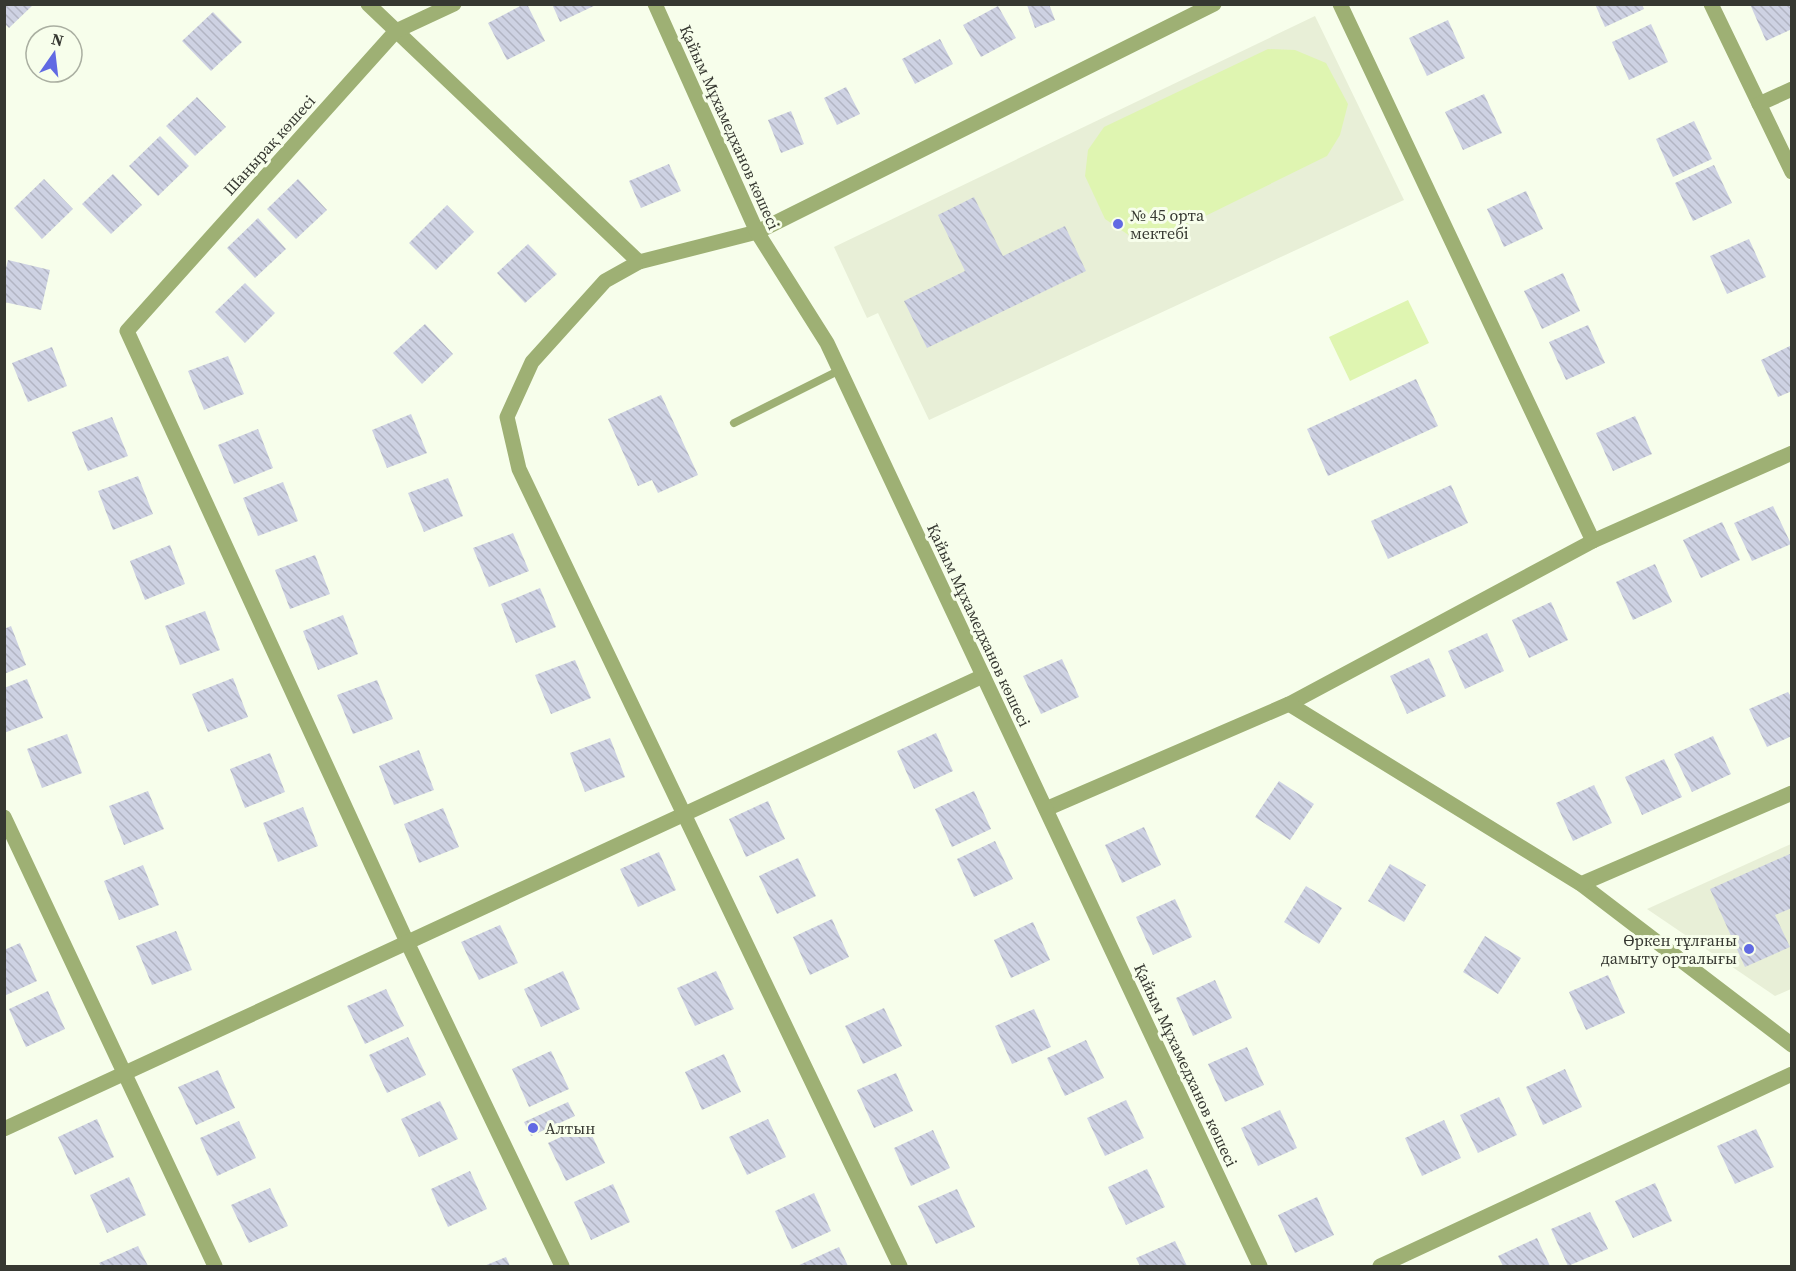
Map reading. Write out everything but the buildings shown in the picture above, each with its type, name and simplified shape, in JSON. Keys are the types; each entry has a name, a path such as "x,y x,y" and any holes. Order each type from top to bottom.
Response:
{"street":[{"path":"368,4 639,262"},
{"name":"Шаңырақ көшесі","path":"407,942 127,331 396,31 454,4"},
{"name":"Қайым Мұхамедханов көшесі","path":"655,4 757,232 827,343 840,370 1260,1266"},
{"path":"900,1266 519,468 507,417 532,362 605,281 639,262 757,232 1214,4"},
{"path":"1340,4 1593,541"},
{"path":"1711,4 1791,172"},
{"path":"1759,104 1791,89"},
{"path":"1046,809 1289,704 1593,541 1791,453"},
{"path":"4,1129 983,676"},
{"path":"1289,704 1581,884 1791,1045"},
{"path":"1581,884 1791,792"},
{"path":"4,817 215,1266"},
{"path":"407,942 562,1266"},
{"path":"1380,1266 1791,1074"}],"lane":[{"path":"734,423 840,370"}],"shaded area":[{"name":"№ 45 орта мектебі","path":"1315,16 1404,200 929,420 878,313 867,318 834,247"},
{"name":"Өркен тұлғаны дамыту орталығы","path":"1791,844 1791,989 1775,996 1647,909"}],"green space":[{"path":"1268,49 1295,50 1326,63 1348,104 1340,135 1327,156 1177,230 1153,239 1130,236 1105,219 1085,176 1088,150 1104,127"},
{"path":"1408,300 1429,343 1350,381 1329,337"}],"place":[{"name":"№ 45 орта мектебі","path":"1118,224"},
{"name":"Өркен тұлғаны дамыту орталығы","path":"1749,949"},
{"name":"Алтын","path":"533,1128"}]}
